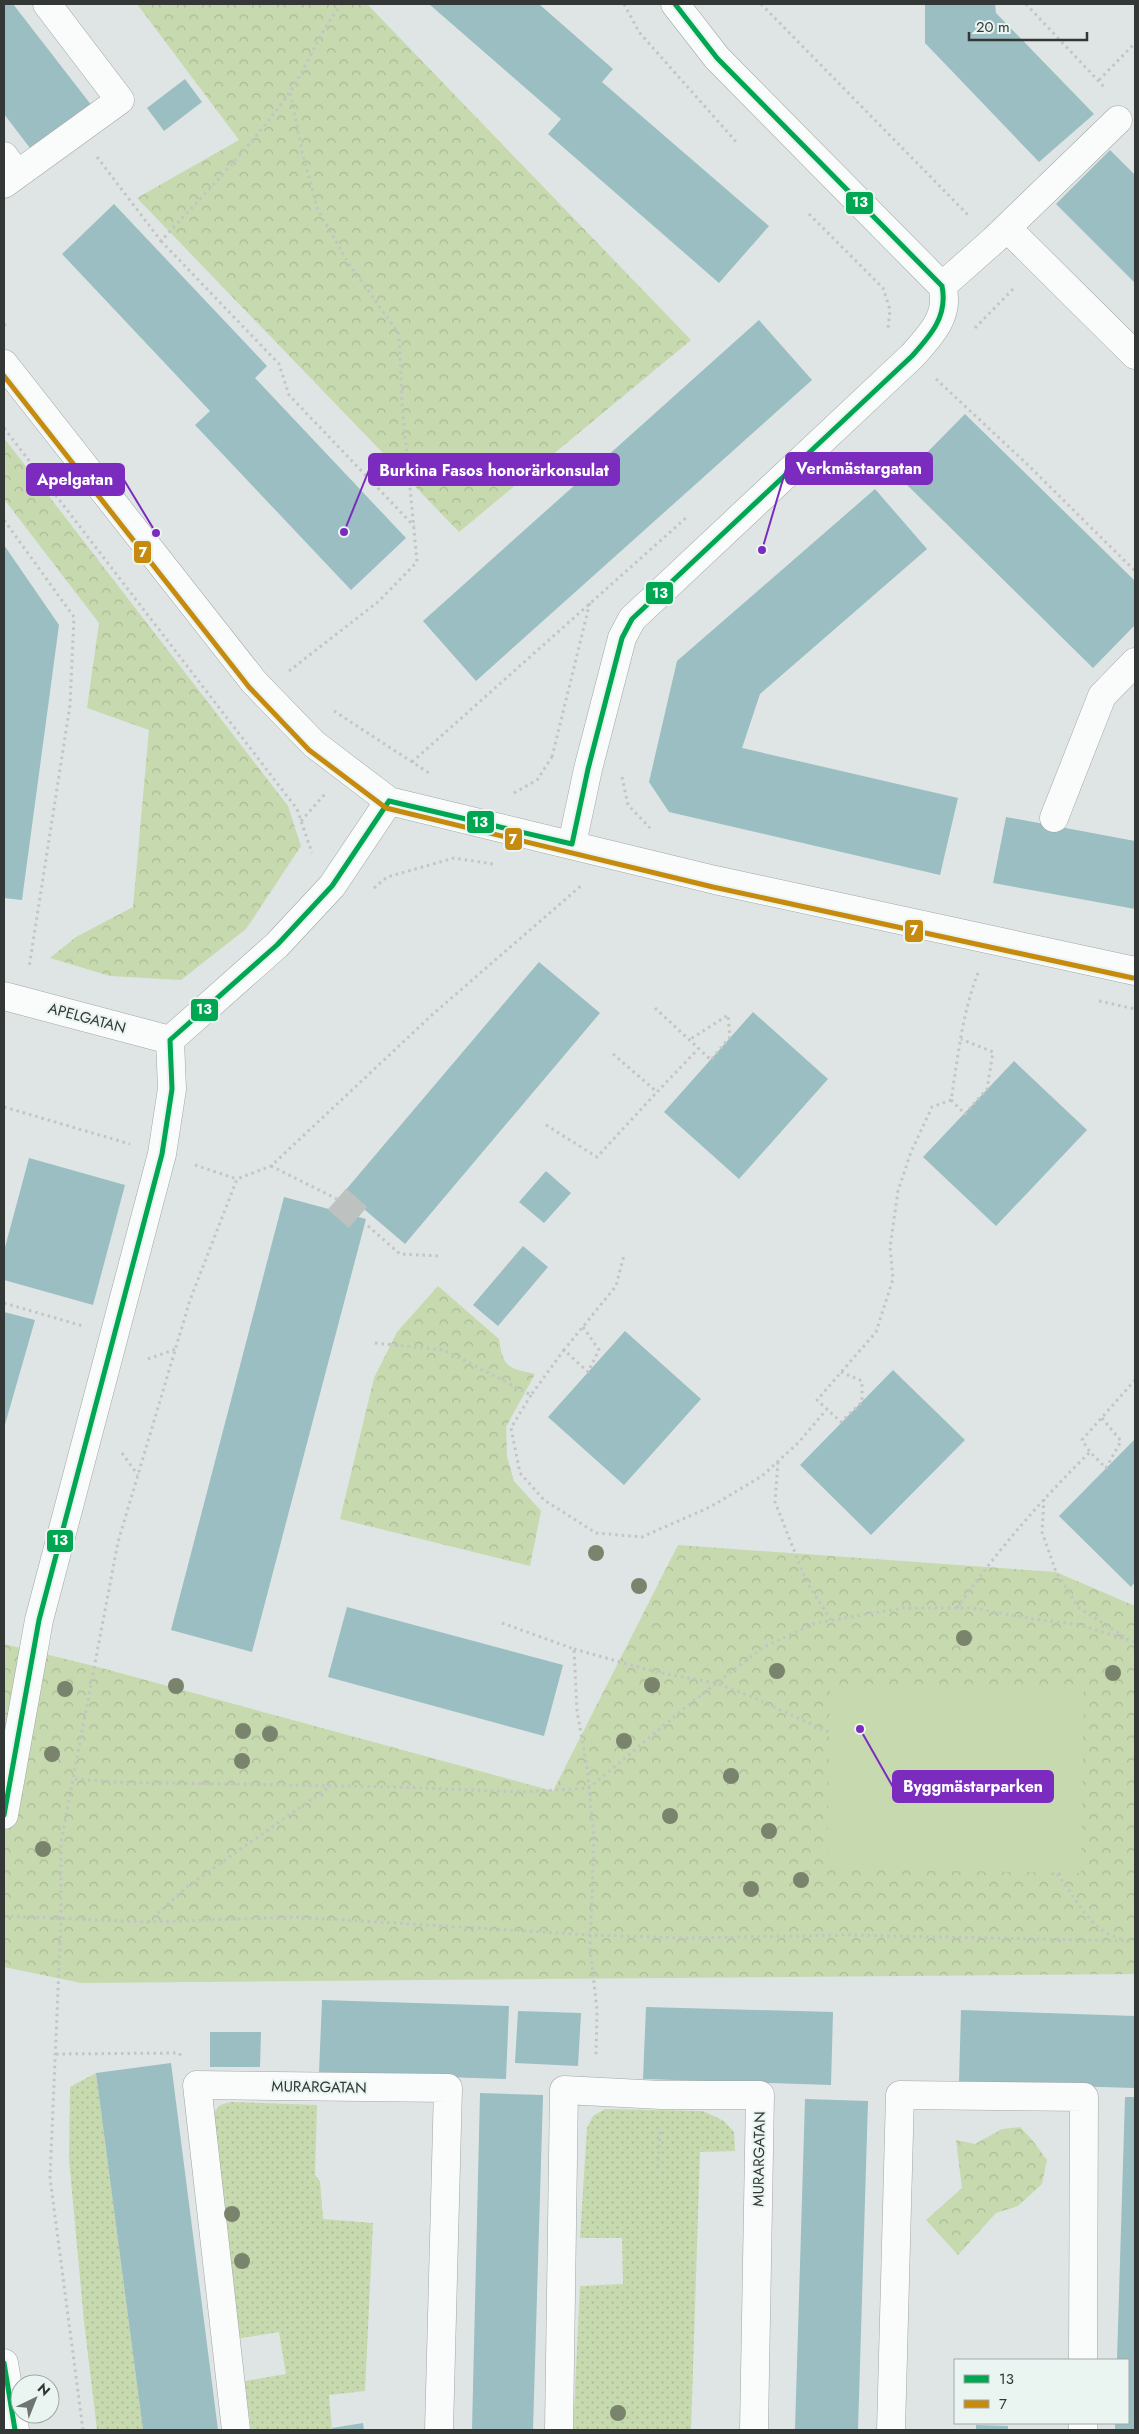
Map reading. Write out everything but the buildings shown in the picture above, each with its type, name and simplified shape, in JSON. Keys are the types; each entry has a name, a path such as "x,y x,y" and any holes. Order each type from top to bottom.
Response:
{"street":[{"path":"8,171 120,100 47,4"},
{"path":"572,844 588,769 622,638 632,619 912,356 935,331 946,300 942,286 717,58 675,4"},
{"path":"942,286 1000,234 1118,120"},
{"path":"1000,234 1135,356"},
{"path":"4,364 254,682 314,744 390,801 734,884 1135,971"},
{"path":"1054,818 1102,696 1135,662"},
{"path":"4,1815 39,1620 162,1154 172,1089 170,1040 277,945 332,886 390,801"},
{"name":"APELGATAN","path":"14,999 170,1040"},
{"path":"197,2085 236,2430"},
{"name":"MURARGATAN","path":"197,2085 448,2088 439,2430"},
{"name":"MURARGATAN","path":"559,2430 564,2090 662,2095 760,2095 754,2430"},
{"path":"891,2430 900,2095 1084,2097 1083,2359"},
{"path":"4,2363 15,2430"}],"path":[{"path":"161,240 256,136 290,91 328,20 342,4"},
{"path":"624,4 639,32 738,144"},
{"path":"761,4 1000,234"},
{"path":"1026,4 1106,88 1118,120"},
{"path":"1099,80 1135,43"},
{"path":"290,91 303,156 318,210 348,264 398,334 402,402 417,562 379,601 286,673 292,679"},
{"path":"103,165 161,240 279,364 289,395 414,527"},
{"path":"809,214 882,288 890,310 888,330 885,336"},
{"path":"972,332 1019,282"},
{"path":"4,324 10,332"},
{"path":"912,356 1028,464 1135,571"},
{"path":"930,386 943,371"},
{"path":"412,763 692,512"},
{"path":"4,520 74,617 70,705 14,999"},
{"path":"507,794 516,793 537,780 552,757 590,602"},
{"path":"327,707 431,775"},
{"path":"552,757 624,778"},
{"path":"626,768 624,778 628,805 654,832"},
{"path":"4,1107 162,1154 237,1179 271,1166 433,1014 616,855"},
{"path":"951,1100 961,1039 972,987 978,972"},
{"path":"655,1008 689,1040 699,1048 711,1060 730,1037 728,1015 689,1040"},
{"path":"951,1100 965,1114 987,1089 993,1052 961,1039"},
{"path":"546,1125 597,1156 699,1048"},
{"path":"613,1054 657,1092"},
{"path":"841,1372 862,1381 862,1402 841,1422 817,1400 841,1372 876,1332 893,1279 890,1247 898,1191 910,1152 932,1107 951,1100"},
{"path":"271,1166 336,1199"},
{"path":"83,2430 50,2178 61,1920 61,1842 75,1779 118,1542 190,1300 237,1179"},
{"path":"368,1226 400,1254 440,1256"},
{"path":"624,1255 616,1286 564,1350 531,1395 511,1428 520,1473 544,1500 596,1533 642,1537 710,1508 762,1476 798,1443 827,1409"},
{"path":"4,1304 114,1335"},
{"path":"564,1350 588,1372 599,1350 583,1327"},
{"path":"375,1344 444,1350 531,1395"},
{"path":"148,1359 176,1349"},
{"path":"1102,1418 1121,1441 1106,1468 1090,1452 1082,1440 1135,1380"},
{"path":"957,1608 980,1574 1044,1498 1090,1452"},
{"path":"122,1453 138,1476"},
{"path":"778,1461 774,1502 807,1584 831,1620"},
{"path":"1044,1498 1042,1532 1056,1572 1079,1608 1133,1642"},
{"path":"75,1779 114,1782 520,1792 589,1788 716,1683 762,1648 815,1623 904,1608 972,1608 1033,1619 1077,1624 1133,1642"},
{"path":"502,1623 574,1649 656,1672 716,1683 750,1696 831,1733"},
{"path":"574,1649 577,1711 589,1788 594,1838 591,1884 592,1935 590,1946 597,2010 594,2092"},
{"path":"148,1922 188,1886 330,1786"},
{"path":"1057,1874 1070,1890 1081,1909 1102,1931 1125,1941"},
{"path":"4,1916 61,1920 148,1922 295,1917 592,1935 685,1938 847,1935 1135,1941"},
{"path":"56,2054 179,2053 197,2085"}],"green space":[{"path":"137,4 367,4 691,340 459,532 137,198 239,140"},
{"path":"4,438 288,806 301,846 246,929 181,980 110,976 50,958 76,937 133,907 149,730 87,708 99,623 4,499"},
{"path":"438,1286 499,1339 503,1356 508,1365 535,1374 506,1427 507,1457 514,1481 541,1511 530,1566 340,1519 374,1378 397,1332"},
{"path":"678,1545 1056,1572 1135,1606 1135,1974 81,1983 4,1967 4,1644 98,1667 553,1791"},
{"path":"830,1686 1084,1689 1081,1873 827,1869"},
{"path":"96,2073 143,2430 97,2430 84,2321 69,2159 70,2087"},
{"path":"231,2102 317,2105 315,2175 320,2181 323,2219 373,2223 365,2391 329,2395 332,2430 251,2430 245,2381 286,2374 279,2332 236,2339 214,2113 220,2105"},
{"path":"605,2109 703,2111 724,2121 734,2132 735,2151 700,2152 691,2430 573,2430 580,2286 623,2284 622,2238 580,2238 587,2128 593,2116"},
{"path":"1020,2127 1047,2160 1042,2184 1018,2206 996,2213 958,2255 926,2220 962,2188 956,2140 975,2144 1002,2129"}],"tunnel":[{"path":"337,1199 368,1226"}],"transit line":[{"name":"13","path":"572,844 588,769 622,638 632,619 912,356 931,333 943,307 942,286 717,58 675,4"},
{"name":"7","path":"4,376 249,687 309,750 386,808 713,887 1133,978"},
{"name":"13","path":"389,801 572,844"},
{"name":"13","path":"4,1815 39,1620 162,1154 172,1089 170,1040 277,945 332,886 389,801"},
{"name":"13","path":"4,2363 15,2430"}],"place":[{"name":"Burkina Fasos honorärkonsulat","path":"344,532"},
{"name":"Apelgatan","path":"156,533"},
{"name":"Verkmästargatan","path":"762,550"},
{"name":"Byggmästarparken","path":"860,1729"}]}
